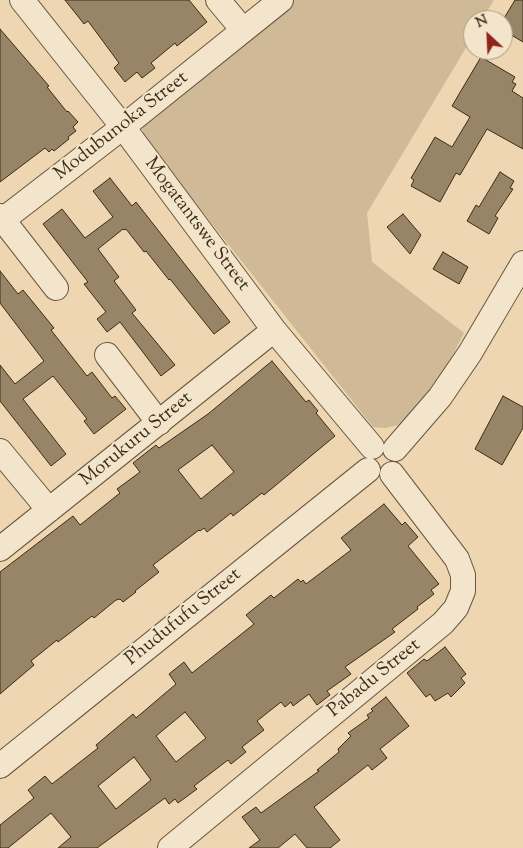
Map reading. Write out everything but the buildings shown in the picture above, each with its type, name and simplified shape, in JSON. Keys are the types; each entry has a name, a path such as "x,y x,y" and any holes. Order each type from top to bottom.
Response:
{"street":[{"name":"Mogatantswe Street","path":"22,0 123,127 274,330 378,456"},
{"path":"218,0 243,30"},
{"name":"Modubunoka Street","path":"1,219 123,127 281,0"},
{"path":"1,219 56,288"},
{"name":"Phudufufu Street","path":"0,766 429,412 465,361 523,263"},
{"name":"Morukuru Street","path":"0,549 274,330"},
{"path":"106,355 159,423"},
{"path":"0,451 48,510"},
{"name":"Pabadu Street","path":"170,848 442,623 456,608 463,591 463,575 457,559 392,474 396,470 399,459 378,456"}],"shaded area":[{"path":"286,0 494,0 488,10 463,10 463,53 367,213 372,262 464,333 430,400 403,424 385,428 373,427 144,138 142,124"}]}
